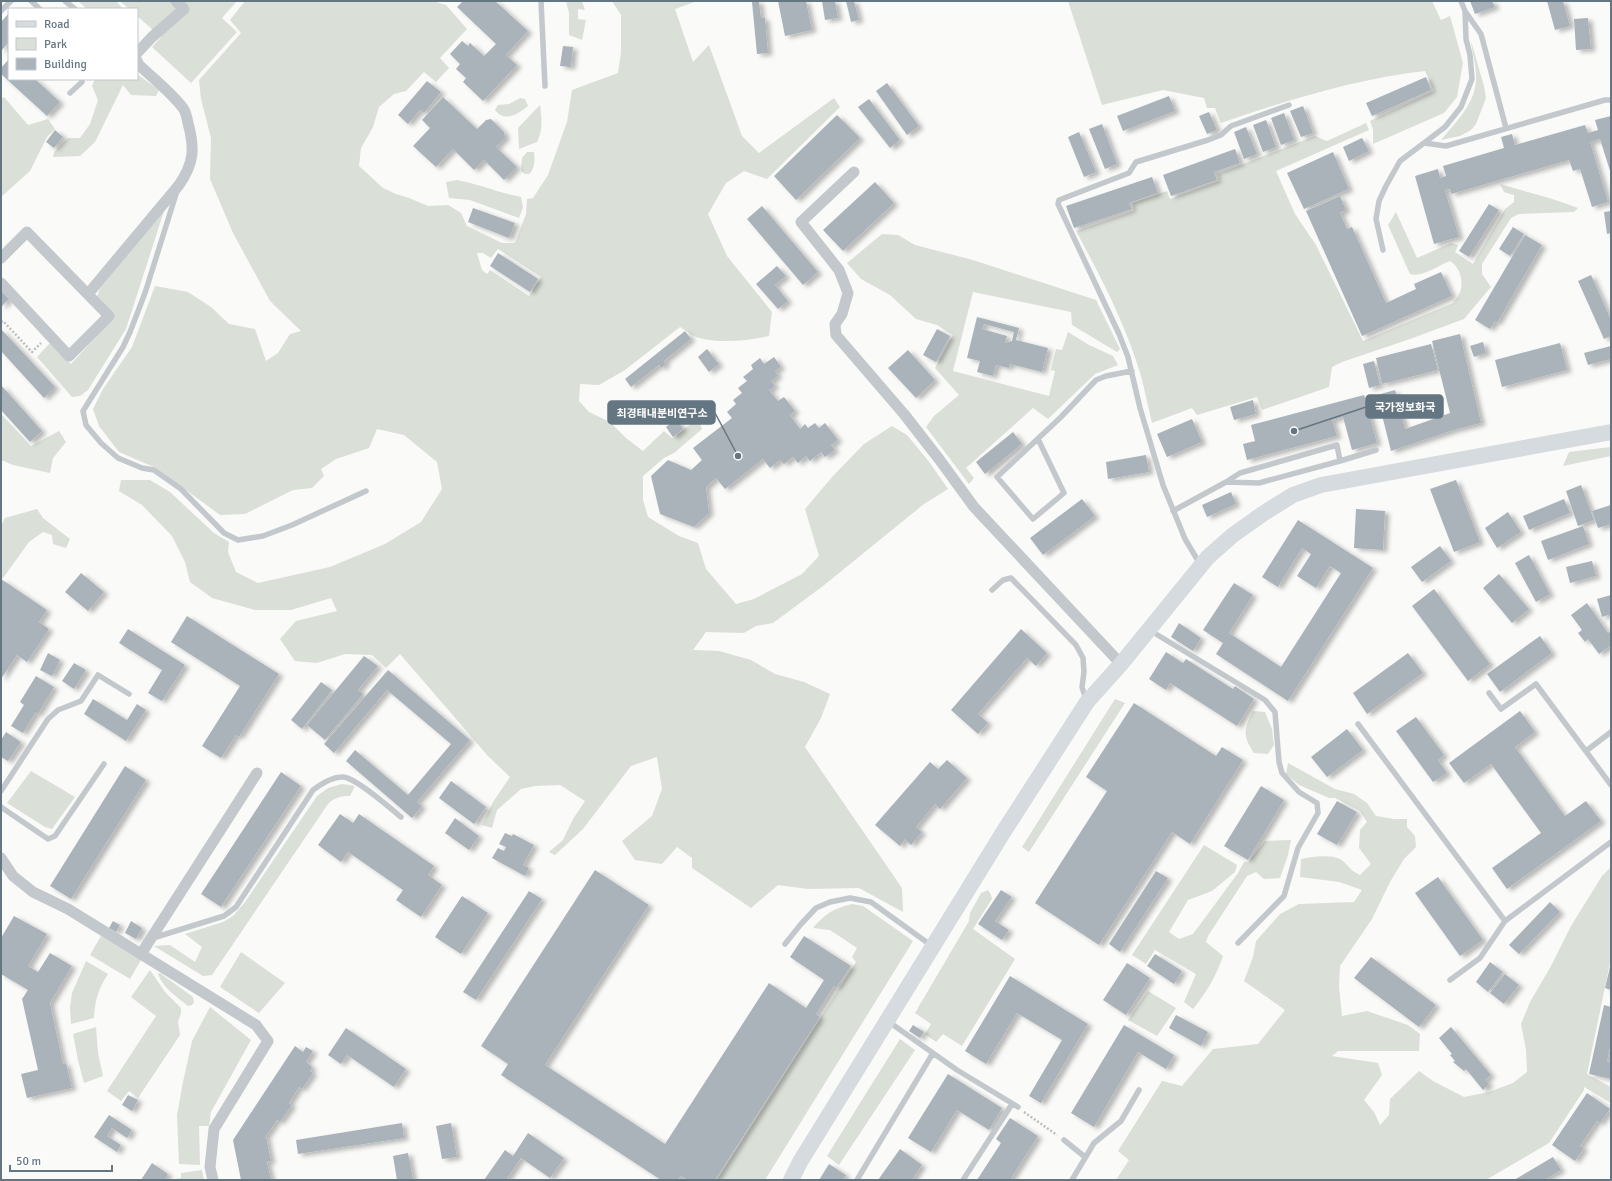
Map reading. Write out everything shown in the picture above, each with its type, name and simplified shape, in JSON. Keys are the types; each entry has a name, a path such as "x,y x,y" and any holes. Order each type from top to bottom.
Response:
{"street":[{"path":"138,52 152,37 184,9 176,1"},
{"path":"88,294 179,185 187,172 192,149 191,135 185,110 174,97 138,63"},
{"path":"854,172 801,222 839,270 848,293 842,314 835,324 836,335 904,414 974,507 1121,664"},
{"path":"1,258 27,232 109,316 69,356 1,283"},
{"path":"791,1180 800,1162 932,946 1004,830 1087,702 1121,664 1208,557 1233,535 1264,513 1293,495 1321,485 1611,432"},
{"path":"141,954 257,773"},
{"path":"1,858 13,876 33,892 68,909 256,1025 268,1041 214,1128 210,1167 213,1180"}],"lane":[{"path":"1,11 11,1"},
{"path":"31,1 39,8"},
{"path":"65,1 74,8"},
{"path":"541,1 545,86"},
{"path":"1461,1 1465,11 1480,34 1506,128"},
{"path":"1383,250 1376,219 1379,201 1386,186 1400,161 1445,128 1461,107 1472,79 1470,55 1466,39 1465,11"},
{"path":"70,93 82,82 82,80"},
{"path":"1424,143 1446,146 1605,100 1611,100"},
{"path":"1202,566 1185,539 1160,478 1132,371 1119,334 1058,204 1059,200 1129,173 1136,162 1208,140 1221,135 1231,126 1289,105"},
{"path":"179,185 145,293 130,332 123,347 83,411 86,425 102,444 118,458 142,468 154,470 181,489 224,533 238,540 263,536 366,491"},
{"path":"1038,439 1064,493 1033,519 997,478 1061,417 1096,380 1106,376 1132,371"},
{"path":"1173,511 1240,473 1337,446 1340,461"},
{"path":"1226,482 1259,483 1376,450"},
{"path":"992,590 1003,580 1011,578 1076,645 1083,658 1084,672 1082,687 1087,702"},
{"path":"1149,630 1265,700 1275,712 1279,762 1282,773 1299,792 1316,803 1318,813 1298,848 1284,896 1238,943"},
{"path":"1,791 48,719 58,710 81,701 98,675 129,694"},
{"path":"1489,693 1502,709 1536,684 1611,785"},
{"path":"1358,724 1505,921"},
{"path":"1586,751 1611,732"},
{"path":"1,807 48,839 56,836 104,764"},
{"path":"151,938 224,916 236,907 313,790 324,783 342,777 357,782 401,817"},
{"path":"1450,980 1480,958 1505,921 1611,842"},
{"path":"785,944 816,908 830,902 850,898 871,902 932,946"},
{"path":"887,1020 933,1053 1018,1108"},
{"path":"857,1180 933,1053"},
{"path":"1072,1180 1094,1143 1121,1121 1140,1090"},
{"path":"963,1180 1012,1104"},
{"path":"1064,1140 1086,1157"}],"path":[{"path":"1,322 3,321 32,352 49,334"},
{"path":"1018,1108 1064,1140"}],"green space":[{"path":"78,1 116,1 122,8 86,8"},
{"path":"120,1 237,1 222,18 237,32 191,83 152,47 161,37 138,17 138,8 128,8"},
{"path":"245,1 432,1 446,5 467,29 440,58 449,68 436,82 424,72 406,91 394,94 379,107 373,127 361,148 359,166 383,188 428,206 448,205 461,213 467,226 502,243 515,243 526,214 527,199 533,198 548,175 567,122 572,90 618,73 621,52 621,15 612,1 697,1 675,9 693,62 709,45 742,136 759,153 834,98 840,107 767,179 744,171 726,183 708,214 727,256 772,312 769,336 723,341 696,337 680,327 625,370 599,385 580,384 579,401 589,412 610,422 626,438 643,451 664,431 672,438 698,419 702,429 674,453 664,458 643,476 643,500 648,517 679,536 698,543 706,569 736,604 754,599 802,574 819,556 805,509 833,476 864,444 892,426 907,435 930,463 948,489 924,504 823,586 773,623 756,626 744,633 706,632 693,650 719,651 751,660 775,674 804,682 830,694 821,718 805,747 902,888 903,912 859,888 808,889 778,885 751,908 692,868 692,858 677,847 662,864 635,860 622,841 652,816 662,789 657,757 631,766 583,829 555,855 549,852 563,840 573,819 585,801 560,785 535,786 521,789 497,810 492,828 482,825 493,802 510,777 488,756 400,654 386,668 372,655 345,654 317,663 295,661 280,639 296,621 337,611 331,598 291,610 255,610 212,598 190,582 185,562 172,536 142,505 119,491 121,480 150,480 170,492 214,533 229,542 228,552 236,572 258,583 330,567 385,544 421,522 442,489 437,462 404,435 377,429 369,448 336,459 321,469 324,476 312,488 293,490 245,514 220,515 156,468 119,452 99,426 93,409 103,389 132,347 155,286 188,292 211,307 229,324 255,329 266,361 278,353 290,334 301,331 270,301 233,233 210,179 211,138 201,99 199,80 241,33 230,20","holes":["498,249 541,277 529,296 490,270 487,274 482,270 477,253 483,253 491,258"]},
{"path":"566,1 582,1 585,10 578,9 578,19 586,20 582,40 569,35 569,13"},
{"path":"1068,1 1432,1 1441,20 1450,16 1463,63 1457,97 1444,113 1373,144 1373,129 1370,121 1434,91 1425,71 1373,79 1322,91 1221,123 1215,108 1207,108 1204,98 1163,90 1102,105"},
{"path":"1471,41 1486,98 1476,124 1471,130 1460,136 1441,140 1465,111 1473,94 1476,72"},
{"path":"138,75 159,90 156,96 131,95 123,85 95,142 80,156 53,157 54,152 68,138 80,138 90,124 98,100 92,86 95,80 138,80"},
{"path":"4,97 28,125 48,119 55,129 47,137 30,171 1,197 1,99"},
{"path":"520,98 525,99 528,106 512,116 503,116 495,110 498,105 509,104"},
{"path":"540,105 542,124 537,142 519,149 518,128"},
{"path":"1366,123 1369,130 1276,171 1295,214 1316,245 1363,341 1453,303 1459,295 1461,289 1460,273 1456,266 1450,261 1425,273 1415,275 1410,274 1388,225 1396,212 1417,258 1451,243 1458,245 1455,252 1473,264 1505,209 1514,202 1514,195 1504,192 1500,184 1578,208 1574,212 1519,214 1511,218 1482,264 1482,274 1491,287 1464,319 1342,362 1332,367 1329,387 1262,410 1257,397 1197,415 1192,408 1152,423 1141,376 1128,338 1104,284 1076,231 1134,211 1133,203 1167,191 1170,199 1219,181 1218,174 1315,136 1327,141"},
{"path":"527,152 534,152 534,161 531,172 529,174 525,174 521,171 522,158"},
{"path":"457,180 521,197 523,207 519,218 470,200 449,198 446,182"},
{"path":"165,208 126,329 88,390 80,396 72,397 37,357 50,343 71,364 114,317 97,297 100,288"},
{"path":"882,234 898,235 915,245 973,260 1096,300 1120,349 1117,352 1072,325 1071,312 973,292 953,371 1049,396 1055,371 1051,370 1056,349 1062,350 1068,332 1089,345 1113,356 1118,365 1095,374 1048,419 1033,408 966,468 974,478 969,484 926,427 934,416 959,395 935,368 953,335 937,325 916,319 890,295 861,279 847,263"},
{"path":"1,414 31,446 59,431 66,442 53,458 50,473 13,465 1,460"},
{"path":"1611,447 1611,456 1563,466 1569,452"},
{"path":"37,509 43,518 70,539 66,548 53,544 52,535 43,532 29,542 3,578 1,577 1,526 5,518"},
{"path":"1115,699 1125,703 1029,852 1022,847"},
{"path":"1253,711 1265,712 1272,729 1274,745 1268,754 1254,753 1246,737 1246,727"},
{"path":"1288,763 1335,789 1354,794 1367,803 1376,816 1394,819 1407,819 1407,827 1415,836 1416,847 1404,859 1390,882 1372,919 1340,966 1339,987 1342,1016 1367,1011 1408,1025 1420,1034 1419,1051 1338,1051 1332,1056 1378,1063 1382,1075 1364,1100 1374,1112 1380,1125 1389,1115 1390,1099 1419,1071 1433,1081 1464,1097 1489,1092 1513,1083 1527,1072 1526,1050 1521,1024 1530,1002 1551,966 1571,926 1602,876 1611,867 1611,958 1587,1074 1611,1087 1611,1103 1584,1087 1584,1090 1549,1143 1486,1180 1116,1180 1129,1160 1118,1151 1162,1081 1182,1086 1213,1049 1258,1044 1285,1010 1244,981 1253,957 1256,941 1280,914 1299,904 1354,902 1362,890 1339,882 1300,877 1301,859 1320,856 1336,857 1360,875 1371,864 1359,848 1360,830 1367,822 1360,811 1335,798 1329,798 1299,785 1286,774"},
{"path":"31,771 75,797 52,829 45,827 7,803"},
{"path":"342,784 355,786 350,796 338,797 328,804 212,975 203,976 154,946 170,945 195,962 202,947 185,934 223,922 233,916 245,902 317,796 328,788"},
{"path":"1291,840 1288,855 1280,878 1264,879 1256,872 1247,876 1208,936 1206,942 1223,956 1211,984 1193,1009 1184,1002 1196,974 1155,950 1146,964 1132,955 1204,845 1237,865 1235,872 1212,891 1188,900 1169,932 1179,939 1193,934 1238,873 1244,862 1248,862 1265,841"},
{"path":"988,890 992,899 973,929 1015,959 962,1046 943,1034 936,1042 925,1034 931,1024 915,1013 969,921 970,913 981,893"},
{"path":"852,904 863,906 913,941 765,1180 717,1180 856,962 852,957 857,948 830,930 813,928 830,912"},
{"path":"101,936 141,960 130,979 90,955"},
{"path":"241,952 285,983 259,1013 220,987"},
{"path":"86,961 108,974 98,995 94,1018 71,1024 70,1007 72,993"},
{"path":"150,970 165,992 181,1008 178,1022 180,1035 138,1098 129,1091 121,1101 107,1091 156,1016 131,997"},
{"path":"160,973 193,997 194,1002 192,1005 188,1006 163,984 158,974"},
{"path":"1148,991 1176,1008 1157,1036 1128,1020"},
{"path":"210,1007 251,1040 211,1112 209,1126 199,1126 200,1165 179,1164 177,1115 183,1082 192,1041"},
{"path":"96,1027 98,1053 103,1076 84,1083 73,1034"},
{"path":"900,1039 915,1050 839,1165 827,1156"},
{"path":"202,1170 204,1180 174,1180 181,1178 181,1173"}],"building":[{"path":"461,1 495,1 528,31 506,55 517,65 483,101 463,82 466,78 456,69 460,64 450,54 462,41 468,46 470,43 484,56 496,44 457,7 462,2"},
{"path":"759,1 761,18 765,18 768,53 757,54 752,2"},
{"path":"778,1 806,1 812,30 785,36"},
{"path":"822,1 835,1 838,18 825,20"},
{"path":"846,1 854,1 859,20 851,22"},
{"path":"1470,1 1492,1 1495,7 1475,14"},
{"path":"1547,1 1563,1 1570,26 1555,30"},
{"path":"8,14 8,43 1,51 1,22"},
{"path":"1588,18 1591,49 1576,50 1574,19"},
{"path":"563,46 573,47 571,67 560,66"},
{"path":"8,60 8,80 36,80 60,102 47,116 1,74 1,68"},
{"path":"1426,77 1431,90 1372,116 1366,103"},
{"path":"427,81 441,92 424,113 420,110 408,124 398,115"},
{"path":"887,83 919,126 907,135 876,91"},
{"path":"1169,96 1175,111 1123,131 1117,116"},
{"path":"443,97 477,129 486,120 491,119 504,132 505,138 496,147 517,167 504,180 484,160 474,170 453,149 436,167 413,146 430,128 422,120"},
{"path":"869,99 900,140 890,148 858,107"},
{"path":"1303,106 1313,133 1301,137 1290,111"},
{"path":"1209,112 1217,130 1207,134 1199,116"},
{"path":"1284,113 1294,140 1281,145 1271,118"},
{"path":"837,115 860,138 796,200 774,176"},
{"path":"1611,116 1611,174 1600,139 1590,142 1608,202 1592,207 1580,169 1573,171 1569,160 1451,194 1450,189 1445,190 1459,237 1434,244 1415,176 1438,169 1440,178 1446,176 1443,166 1504,148 1501,137 1512,134 1515,145 1585,125 1588,133 1598,130 1595,120"},
{"path":"1266,120 1276,147 1263,152 1253,125"},
{"path":"1102,124 1117,164 1105,169 1089,129"},
{"path":"1246,127 1257,154 1244,159 1234,132"},
{"path":"55,130 63,137 54,148 46,142"},
{"path":"1079,132 1096,172 1084,177 1068,137"},
{"path":"1362,138 1369,151 1349,161 1343,147"},
{"path":"1235,149 1240,163 1214,172 1217,180 1171,196 1163,175"},
{"path":"1333,152 1349,189 1304,209 1287,173"},
{"path":"1152,177 1158,193 1129,203 1132,209 1074,228 1066,206"},
{"path":"875,182 894,203 843,251 823,230"},
{"path":"1340,196 1346,210 1340,213 1347,229 1352,227 1386,303 1416,289 1414,284 1441,272 1452,296 1362,336 1306,211"},
{"path":"1489,204 1499,210 1469,257 1459,251"},
{"path":"762,206 818,272 803,285 747,219"},
{"path":"473,208 515,223 509,238 468,222"},
{"path":"1611,211 1611,233 1607,234 1604,212"},
{"path":"1513,227 1524,234 1510,256 1499,249"},
{"path":"1525,235 1542,245 1497,323 1495,321 1490,329 1475,320"},
{"path":"498,253 538,279 530,292 490,266"},
{"path":"777,266 786,276 775,285 788,301 778,309 756,284"},
{"path":"1591,275 1611,320 1611,336 1604,339 1578,281"},
{"path":"1,290 9,299 1,307"},
{"path":"977,317 1019,328 1016,340 1048,348 1042,372 1010,364 1009,368 996,365 993,376 977,372 980,361 967,358","holes":["984,324 1014,332 1012,341 1005,343 1007,336 982,329"]},
{"path":"1,329 55,387 44,398 1,351"},
{"path":"937,329 950,336 936,362 923,355"},
{"path":"685,331 691,339 664,361 666,364 661,368 659,365 631,387 625,379"},
{"path":"1460,334 1481,423 1454,430 1391,451 1377,395 1395,390 1405,429 1450,413 1432,341"},
{"path":"1483,342 1486,353 1474,357 1470,346"},
{"path":"1560,343 1567,370 1502,387 1495,360"},
{"path":"1431,344 1438,370 1382,384 1376,358"},
{"path":"1611,346 1611,359 1588,365 1584,353"},
{"path":"707,349 719,364 709,372 698,357"},
{"path":"908,350 935,380 916,398 888,368"},
{"path":"774,357 781,367 775,371 778,376 771,381 775,386 769,390 778,401 784,397 795,411 790,415 800,429 805,424 808,428 815,423 819,428 825,423 838,440 831,445 835,450 825,457 821,452 810,461 806,456 798,463 793,457 784,464 780,460 770,468 763,459 725,489 716,478 706,487 709,513 694,527 660,514 651,476 668,460 691,470 702,460 693,448 732,418 727,412 736,404 733,400 742,393 738,388 747,381 743,377 753,369 751,365 760,358 764,364"},
{"path":"1374,361 1380,385 1369,388 1363,364"},
{"path":"1,385 42,431 30,442 1,410"},
{"path":"1364,395 1377,443 1352,450 1343,417 1332,420 1337,436 1247,460 1243,444 1255,441 1251,425"},
{"path":"1253,400 1256,414 1234,420 1230,407"},
{"path":"676,419 683,429 673,437 666,427"},
{"path":"1192,419 1202,442 1167,457 1157,434"},
{"path":"1013,432 1022,444 985,474 976,462"},
{"path":"1146,455 1149,472 1108,479 1106,462"},
{"path":"1456,480 1480,542 1454,552 1430,489"},
{"path":"1581,485 1594,520 1578,526 1566,491"},
{"path":"1231,492 1236,504 1207,517 1202,505"},
{"path":"1082,499 1095,516 1043,555 1030,538"},
{"path":"1564,499 1570,513 1529,530 1523,516"},
{"path":"1611,505 1611,524 1598,528 1592,511"},
{"path":"1356,509 1385,511 1383,550 1354,548"},
{"path":"1508,512 1521,532 1497,548 1485,528"},
{"path":"1298,520 1373,568 1288,701 1216,654 1223,643 1203,630 1234,583 1253,595 1229,633 1281,667 1341,573 1330,566 1316,588 1297,576 1311,554 1302,548 1278,587 1262,577"},
{"path":"1583,526 1589,544 1548,560 1541,541"},
{"path":"1440,546 1451,561 1422,582 1411,567"},
{"path":"1529,555 1550,594 1536,602 1515,563"},
{"path":"1592,561 1596,576 1570,583 1566,567"},
{"path":"81,573 104,592 88,611 65,592"},
{"path":"1499,574 1529,609 1512,623 1483,588"},
{"path":"1,579 47,610 39,622 49,629 27,662 17,655 1,679"},
{"path":"1434,589 1490,664 1468,681 1412,606"},
{"path":"1611,595 1611,614 1602,617 1597,599"},
{"path":"1587,603 1608,633 1611,631 1611,645 1599,654 1588,639 1585,642 1578,633 1582,630 1571,615"},
{"path":"187,616 279,674 239,737 236,735 221,758 202,746 240,686 171,642"},
{"path":"1179,623 1201,638 1193,651 1171,637"},
{"path":"128,629 185,665 162,701 148,693 162,670 119,643"},
{"path":"1021,629 1047,653 1036,666 1027,658 978,714 988,723 978,734 951,710"},
{"path":"1540,636 1552,653 1500,692 1487,674"},
{"path":"1166,652 1183,663 1186,659 1233,689 1235,686 1254,699 1237,726 1170,683 1166,690 1149,679"},
{"path":"48,653 60,660 52,676 40,670"},
{"path":"1408,653 1423,673 1367,714 1353,693"},
{"path":"364,656 378,666 358,690 363,694 325,740 307,725"},
{"path":"74,663 86,670 74,689 62,681"},
{"path":"388,670 470,740 417,802 422,806 412,818 346,761 355,750 408,795 451,744 387,690 334,753 324,744"},
{"path":"36,676 54,687 38,714 36,712 23,733 11,726 24,705 20,702"},
{"path":"321,682 332,690 302,729 291,720"},
{"path":"93,699 127,720 137,704 146,710 126,741 84,714"},
{"path":"1134,703 1216,756 1222,747 1243,760 1190,844 1172,832 1099,945 1035,903 1107,791 1086,777"},
{"path":"1520,711 1535,732 1515,747 1565,816 1586,801 1601,821 1507,889 1492,868 1541,833 1491,764 1464,783 1449,763"},
{"path":"1416,717 1444,755 1438,760 1447,773 1433,782 1396,731"},
{"path":"1347,729 1363,750 1327,777 1311,757"},
{"path":"6,732 21,742 8,761 1,757 1,740"},
{"path":"947,760 967,778 940,809 935,804 916,827 922,832 911,845 905,839 900,846 875,825 930,762 938,769"},
{"path":"125,766 146,780 71,899 50,886"},
{"path":"281,772 301,786 221,907 201,894"},
{"path":"451,781 486,807 474,824 439,798"},
{"path":"1261,786 1284,800 1248,860 1224,846"},
{"path":"1337,801 1357,812 1337,845 1317,834"},
{"path":"340,814 353,823 359,814 434,866 428,875 442,885 421,917 396,900 403,890 348,852 341,862 318,845"},
{"path":"455,818 479,836 469,850 445,833"},
{"path":"505,833 512,836 513,834 534,845 523,865 529,868 525,876 492,858 498,848 504,851 506,847 499,844"},
{"path":"595,870 649,905 545,1065 665,1144 769,983 806,1008 824,980 790,957 804,936 851,966 836,988 834,986 816,1014 820,1017 715,1180 687,1180 681,1176 678,1180 661,1180 501,1075 508,1064 481,1046"},
{"path":"1156,871 1168,878 1120,952 1109,944"},
{"path":"1438,877 1483,940 1460,956 1415,893"},
{"path":"1001,890 1012,897 995,921 1009,930 1002,940 978,924"},
{"path":"529,891 542,899 476,1000 463,992"},
{"path":"462,896 488,913 461,954 435,937"},
{"path":"1550,902 1560,912 1519,954 1509,945"},
{"path":"14,916 47,934 28,966 38,972 50,953 72,966 50,1003 63,1064 66,1063 72,1088 27,1098 21,1074 38,1070 22,999 28,990 1,974 1,938"},
{"path":"113,921 120,925 116,932 109,928"},
{"path":"131,921 142,928 136,939 125,933"},
{"path":"1155,954 1182,971 1174,984 1147,966"},
{"path":"1371,957 1436,1005 1419,1027 1354,978"},
{"path":"1490,962 1503,972 1488,992 1476,982"},
{"path":"1127,963 1150,978 1126,1015 1103,1000"},
{"path":"1611,967 1611,990 1605,988"},
{"path":"1505,974 1519,985 1504,1004 1490,993"},
{"path":"1010,976 1088,1024 1041,1103 1029,1096 1062,1040 1017,1013 986,1064 965,1051"},
{"path":"1604,1005 1611,1007 1611,1043 1607,1061 1611,1062 1611,1079 1589,1074"},
{"path":"1176,1015 1208,1032 1201,1046 1169,1028"},
{"path":"913,1025 924,1032 920,1038 909,1031"},
{"path":"1124,1025 1174,1055 1166,1069 1138,1052 1094,1127 1071,1113"},
{"path":"1451,1027 1491,1075 1485,1080 1489,1084 1483,1090 1466,1069 1464,1071 1453,1062 1455,1061 1450,1055 1452,1054 1439,1038"},
{"path":"346,1028 406,1069 394,1087 347,1055 341,1064 328,1055"},
{"path":"295,1046 303,1052 306,1047 313,1051 306,1062 312,1067 310,1071 313,1073 302,1089 299,1087 289,1103 292,1105 280,1122 277,1120 265,1138 268,1140 267,1142 271,1161 267,1162 271,1180 241,1180 233,1140"},
{"path":"948,1074 1002,1108 989,1130 957,1110 931,1152 908,1138"},
{"path":"1587,1093 1610,1109 1600,1123 1597,1121 1580,1146 1584,1148 1575,1161 1552,1145"},
{"path":"128,1095 138,1100 132,1111 122,1105"},
{"path":"109,1115 132,1130 127,1138 112,1128 107,1136 121,1145 117,1152 94,1137"},
{"path":"1010,1118 1038,1136 1010,1180 977,1180 1001,1143 996,1139"},
{"path":"402,1123 404,1138 298,1154 296,1140"},
{"path":"451,1123 457,1157 442,1159 436,1126"},
{"path":"528,1133 564,1158 550,1178 521,1158 506,1180 484,1180 505,1150 513,1156"},
{"path":"900,1149 922,1165 912,1180 878,1180"},
{"path":"408,1153 413,1180 397,1180 393,1156"},
{"path":"1553,1157 1561,1170 1544,1180 1514,1180"},
{"path":"152,1163 168,1174 165,1180 141,1180"},
{"path":"829,1164 846,1175 842,1180 819,1180"}],"place":[{"name":"국가정보화국","path":"1294,431"},
{"name":"최경태내분비연구소","path":"738,456"}]}
